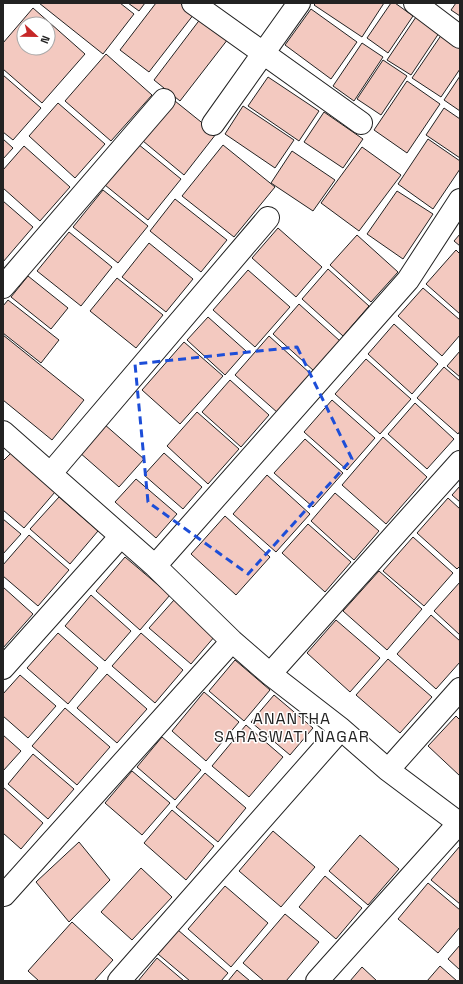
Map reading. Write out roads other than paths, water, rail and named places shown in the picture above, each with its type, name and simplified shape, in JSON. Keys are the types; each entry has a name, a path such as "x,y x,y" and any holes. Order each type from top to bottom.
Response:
{"street":[{"path":"193,3 361,123"},
{"path":"213,124 299,3"},
{"path":"415,3 460,37"},
{"path":"3,287 164,100"},
{"path":"155,566 408,280 460,200"},
{"path":"51,473 268,218"},
{"path":"6,439 51,473 155,566 232,641 270,674 341,729 388,770 460,823 317,981"},
{"path":"270,674 460,462"},
{"path":"3,668 121,536"},
{"path":"4,895 232,641"},
{"path":"388,770 460,690"},
{"path":"119,981 341,729"}],"district":[{"name":"ANANTHA SARASWATI NAGAR","path":"292,727"}]}
